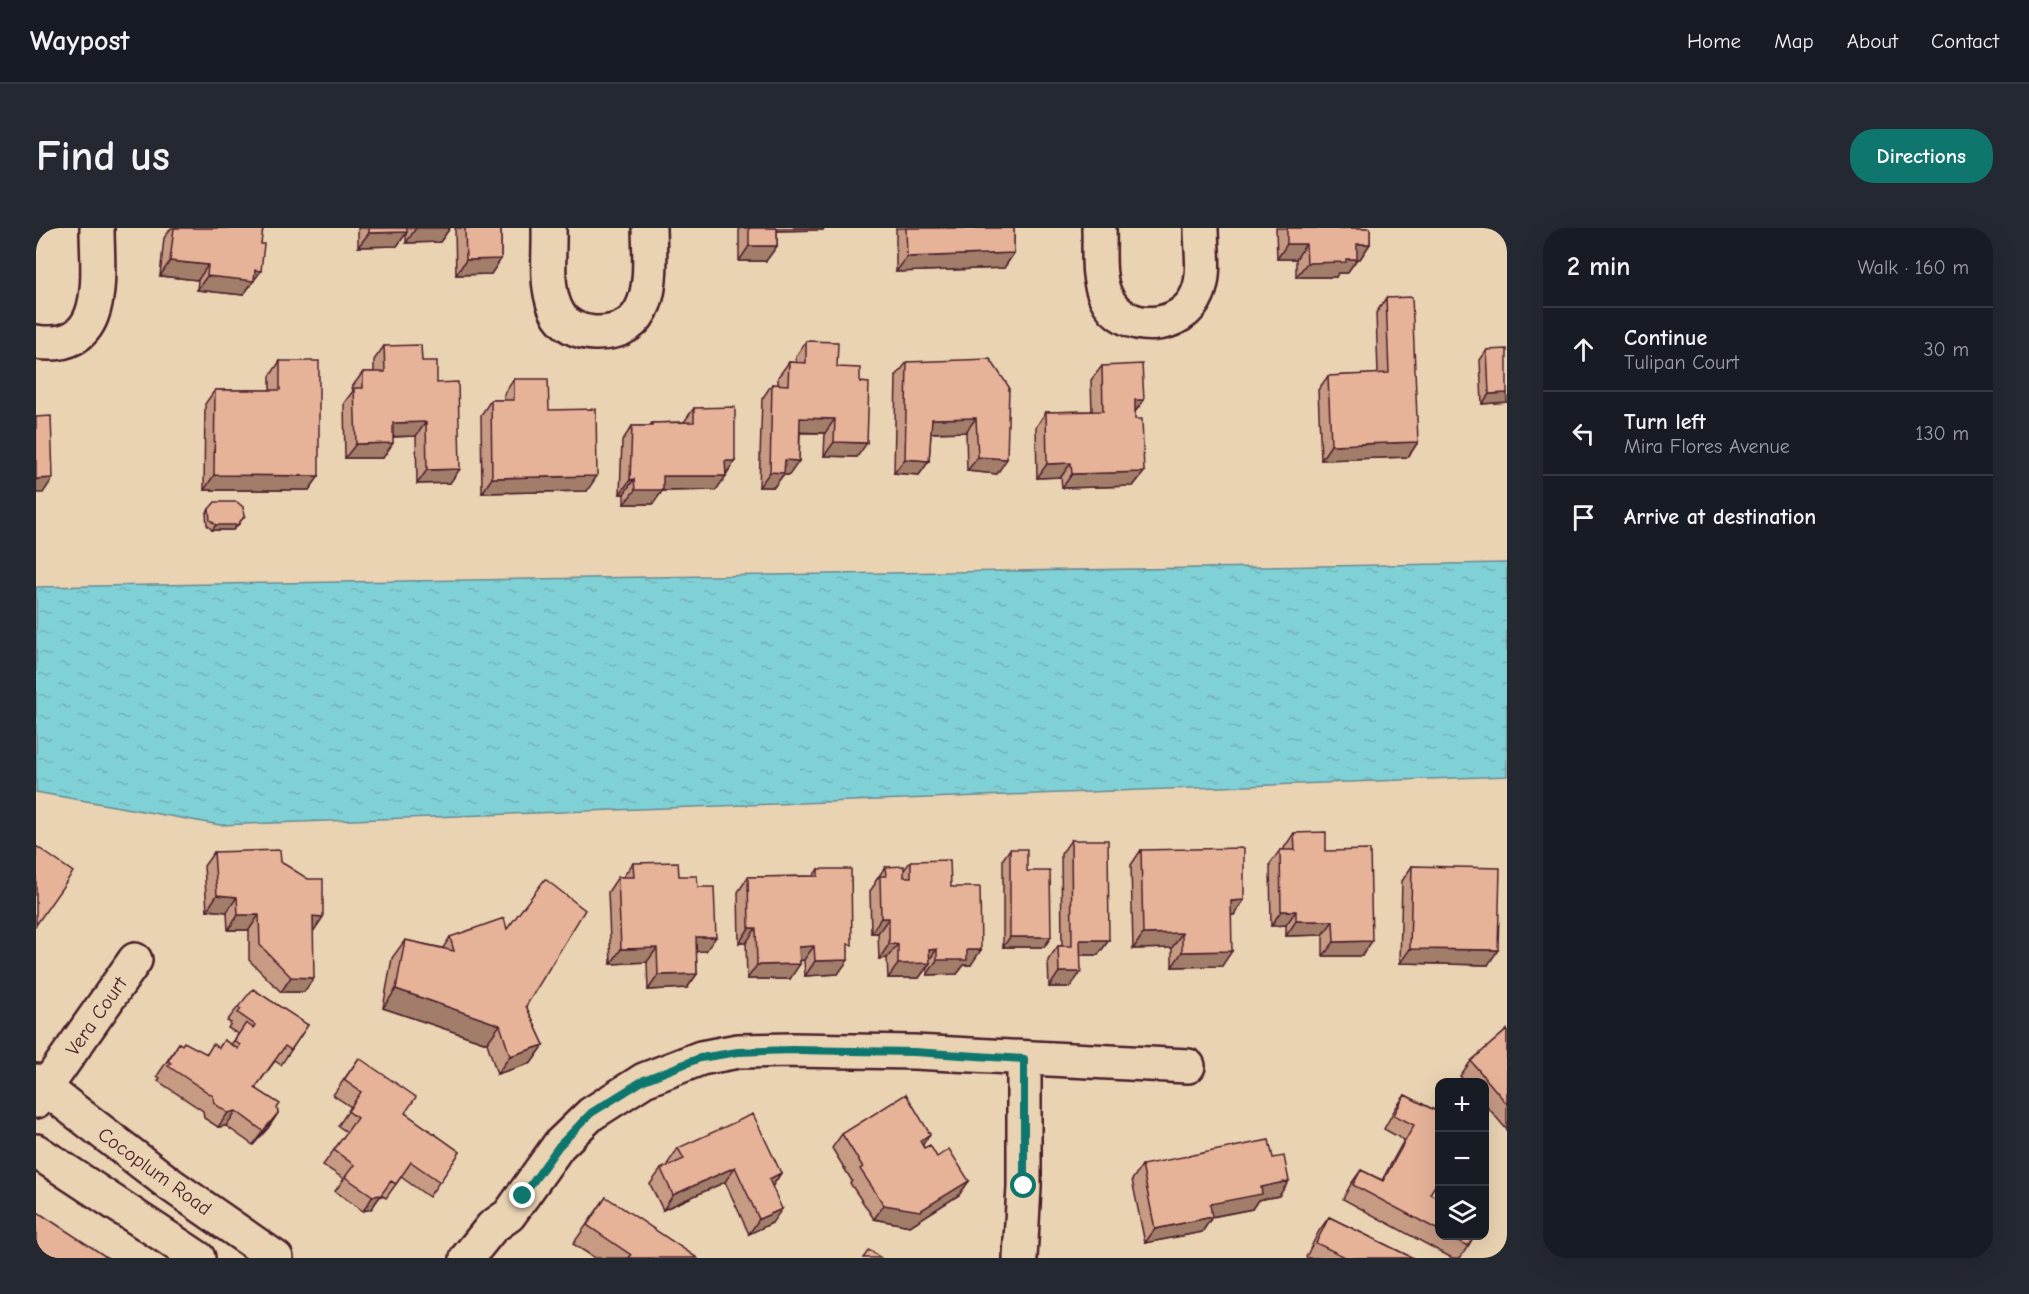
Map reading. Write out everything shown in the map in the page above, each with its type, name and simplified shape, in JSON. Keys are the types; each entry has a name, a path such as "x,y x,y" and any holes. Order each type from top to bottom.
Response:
{"street":[{"path":"36,342 66,341 86,327 93,317 98,295 97,228"},
{"path":"549,228 551,292 558,314 576,330 604,333 628,324 636,317 648,296 649,228"},
{"path":"1099,228 1101,272 1106,298 1130,319 1150,324 1174,320 1185,311 1199,292 1201,228"},
{"name":"Vera Court","path":"39,1090 135,960"},
{"path":"467,1258 492,1227 509,1215 559,1146 591,1113 644,1080 700,1058 738,1052 792,1050 914,1052 1188,1066"},
{"path":"1020,1258 1024,1186 1024,1059"},
{"name":"Cocoplum Road","path":"39,1090 276,1258"},
{"path":"36,1151 198,1258"},
{"path":"493,1258 506,1235 509,1215"}],"water":[{"path":"1507,563 1507,776 220,825 36,792 36,587"}],"building":[{"path":"174,228 263,228 261,271 255,270 254,281 207,276 208,265 170,261"},
{"path":"369,228 407,228 407,232 369,233"},
{"path":"465,228 501,228 501,259 466,260"},
{"path":"749,228 777,228 777,246 749,246"},
{"path":"906,228 1014,228 1014,253 907,257"},
{"path":"1287,228 1370,228 1370,244 1357,244 1357,259 1346,259 1346,262 1307,263 1306,244 1287,244"},
{"path":"1412,297 1418,442 1331,445 1328,376 1389,373 1386,298"},
{"path":"806,341 838,342 837,367 860,368 860,382 869,383 867,443 834,442 835,419 800,418 799,461 785,460 784,473 770,472 772,384 788,385 789,362 806,363"},
{"path":"421,345 422,361 437,361 437,383 458,382 460,469 427,470 426,422 393,423 393,443 356,444 354,388 363,388 363,372 385,372 384,346"},
{"path":"1507,349 1507,393 1489,394 1487,350"},
{"path":"990,359 1009,387 1007,459 978,457 976,418 932,419 929,461 905,459 907,362"},
{"path":"280,361 319,361 319,476 214,475 215,390 280,390"},
{"path":"1142,364 1144,400 1135,400 1135,419 1142,419 1144,472 1072,474 1071,463 1047,464 1046,412 1103,411 1102,366"},
{"path":"514,379 548,379 549,410 596,409 597,476 492,478 491,400 514,400"},
{"path":"735,407 735,461 725,461 726,476 663,476 663,490 635,490 634,479 630,480 632,426 694,422 694,408"},
{"path":"51,416 53,478 36,479 36,417"},
{"path":"215,502 237,502 243,507 244,517 237,525 216,525 210,520 209,509"},
{"path":"1326,832 1326,851 1370,850 1372,941 1334,942 1333,921 1296,921 1296,911 1281,911 1280,850 1295,850 1294,833"},
{"path":"1071,840 1108,840 1109,940 1080,940 1081,972 1059,972 1058,946 1072,946"},
{"path":"36,846 73,872 36,925"},
{"path":"1244,848 1244,900 1231,901 1232,951 1182,952 1182,933 1143,934 1141,850"},
{"path":"1010,849 1027,849 1027,871 1050,871 1051,937 1010,937"},
{"path":"280,850 281,862 308,879 323,879 323,917 313,916 314,978 291,977 260,945 259,915 238,915 237,897 217,895 214,852"},
{"path":"950,860 951,887 980,887 981,950 967,950 967,960 937,960 937,949 929,950 930,963 898,964 898,944 889,944 889,918 881,918 880,876 886,876 885,867 904,866 904,877 911,877 911,861"},
{"path":"678,862 679,876 697,876 698,887 714,887 716,937 696,937 697,974 658,975 657,948 621,949 618,877 634,877 633,863"},
{"path":"1412,866 1500,868 1498,950 1410,949"},
{"path":"818,869 851,869 852,945 848,944 848,960 815,961 814,946 799,947 800,964 757,965 756,928 749,928 748,877 818,876"},
{"path":"545,879 585,910 526,1006 544,1045 510,1056 500,1025 396,989 405,940 454,951 450,937 504,918 507,929"},
{"path":"253,989 308,1025 291,1050 285,1046 255,1088 280,1104 277,1108 278,1113 263,1131 236,1111 228,1113 214,1103 213,1096 168,1066 171,1063 168,1061 179,1043 182,1045 184,1042 207,1054 213,1044 219,1048 224,1040 238,1049 240,1045 234,1041 246,1023 253,1028 255,1025 238,1013 241,1009 238,1007"},
{"path":"1507,1030 1507,1104 1489,1082 1489,1078 1485,1078 1471,1061"},
{"path":"359,1058 416,1097 405,1113 460,1152 440,1182 411,1162 396,1184 391,1181 381,1195 373,1196 345,1177 354,1165 334,1150 357,1118 348,1111 361,1092 344,1080"},
{"path":"906,1094 930,1134 920,1141 924,1148 930,1145 937,1157 949,1149 969,1181 920,1211 884,1205 860,1169 863,1167 842,1134"},
{"path":"1405,1095 1435,1110 1435,1186 1430,1194 1435,1196 1435,1228 1353,1185 1361,1170 1383,1181 1414,1125 1394,1115"},
{"path":"753,1114 781,1173 769,1179 782,1209 759,1219 735,1167 673,1195 661,1169 684,1159 678,1148"},
{"path":"1269,1140 1273,1158 1284,1156 1289,1181 1261,1187 1262,1194 1210,1204 1212,1217 1155,1229 1142,1165"},
{"path":"606,1197 697,1258 629,1258 631,1255 587,1225"},
{"path":"36,1211 108,1258 36,1258"},
{"path":"1329,1217 1413,1258 1347,1258 1316,1243"},
{"path":"1456,1240 1472,1240 1468,1246"},
{"path":"869,1250 881,1258 863,1258"}],"route":[{"path":"523,1196 572,1130 591,1113 617,1096 644,1080 683,1063 718,1054 763,1050 914,1052 1024,1059 1024,1186"}]}
